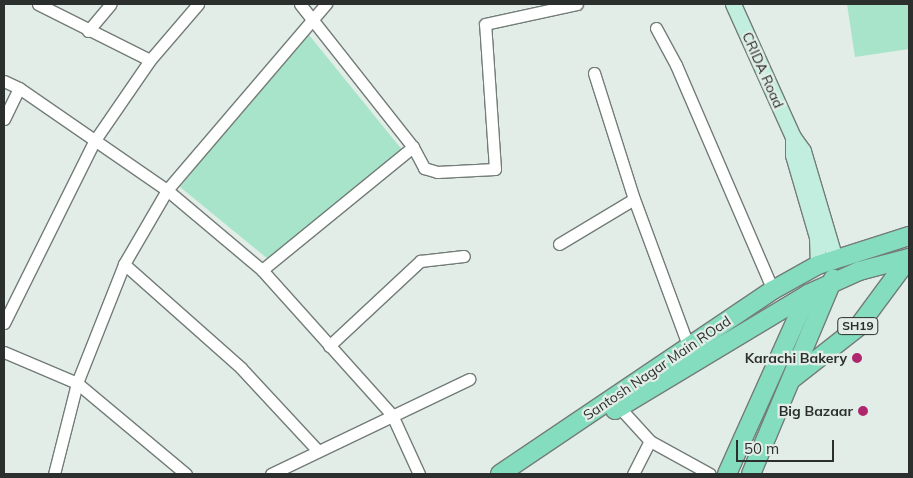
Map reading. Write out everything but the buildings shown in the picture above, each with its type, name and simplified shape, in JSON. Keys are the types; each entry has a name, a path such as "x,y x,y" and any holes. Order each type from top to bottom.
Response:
{"main road":[{"name":"CRIDA Road","path":"733,4 793,137 803,151 817,190 835,259"},
{"name":"CRIDA Road","path":"793,137 793,155 817,238 818,265"},
{"name":"Santosh Nagar Main ROad","path":"500,474 688,344 773,290 818,265 860,250 909,236"},
{"path":"859,271 851,262 855,252 860,250"},
{"name":"Santosh Nagar Main ROad","path":"520,474 619,407 808,294 859,271 909,258"},
{"name":"SH19","path":"751,474 792,380 858,327 909,258"},
{"path":"792,380 833,283 835,259"},
{"path":"727,474 808,294 818,265"}],"street":[{"path":"38,4 88,31 150,60"},
{"path":"88,31 110,4"},
{"path":"4,323 94,140 150,60 198,4"},
{"path":"300,4 429,171 495,169 485,24 577,4"},
{"path":"54,474 77,383 124,264 167,190 311,18 326,4"},
{"path":"656,28 676,64 773,290"},
{"path":"594,73 634,199 688,344"},
{"path":"4,81 19,88 167,190 262,270 392,415 419,474"},
{"path":"4,118 19,88"},
{"path":"262,270 412,147"},
{"path":"559,244 634,199"},
{"path":"330,346 420,260 464,256"},
{"path":"124,264 241,368 318,451"},
{"path":"4,352 77,383 186,474"},
{"path":"271,474 469,378"},
{"path":"619,407 650,441 710,474"},
{"path":"633,474 650,441"}],"green space":[{"path":"847,4 909,4 909,49 855,57"},
{"path":"305,30 403,151 268,259 180,187"}],"place":[{"name":"Karachi Bakery","path":"857,358"},
{"name":"Big Bazaar","path":"863,411"}]}
